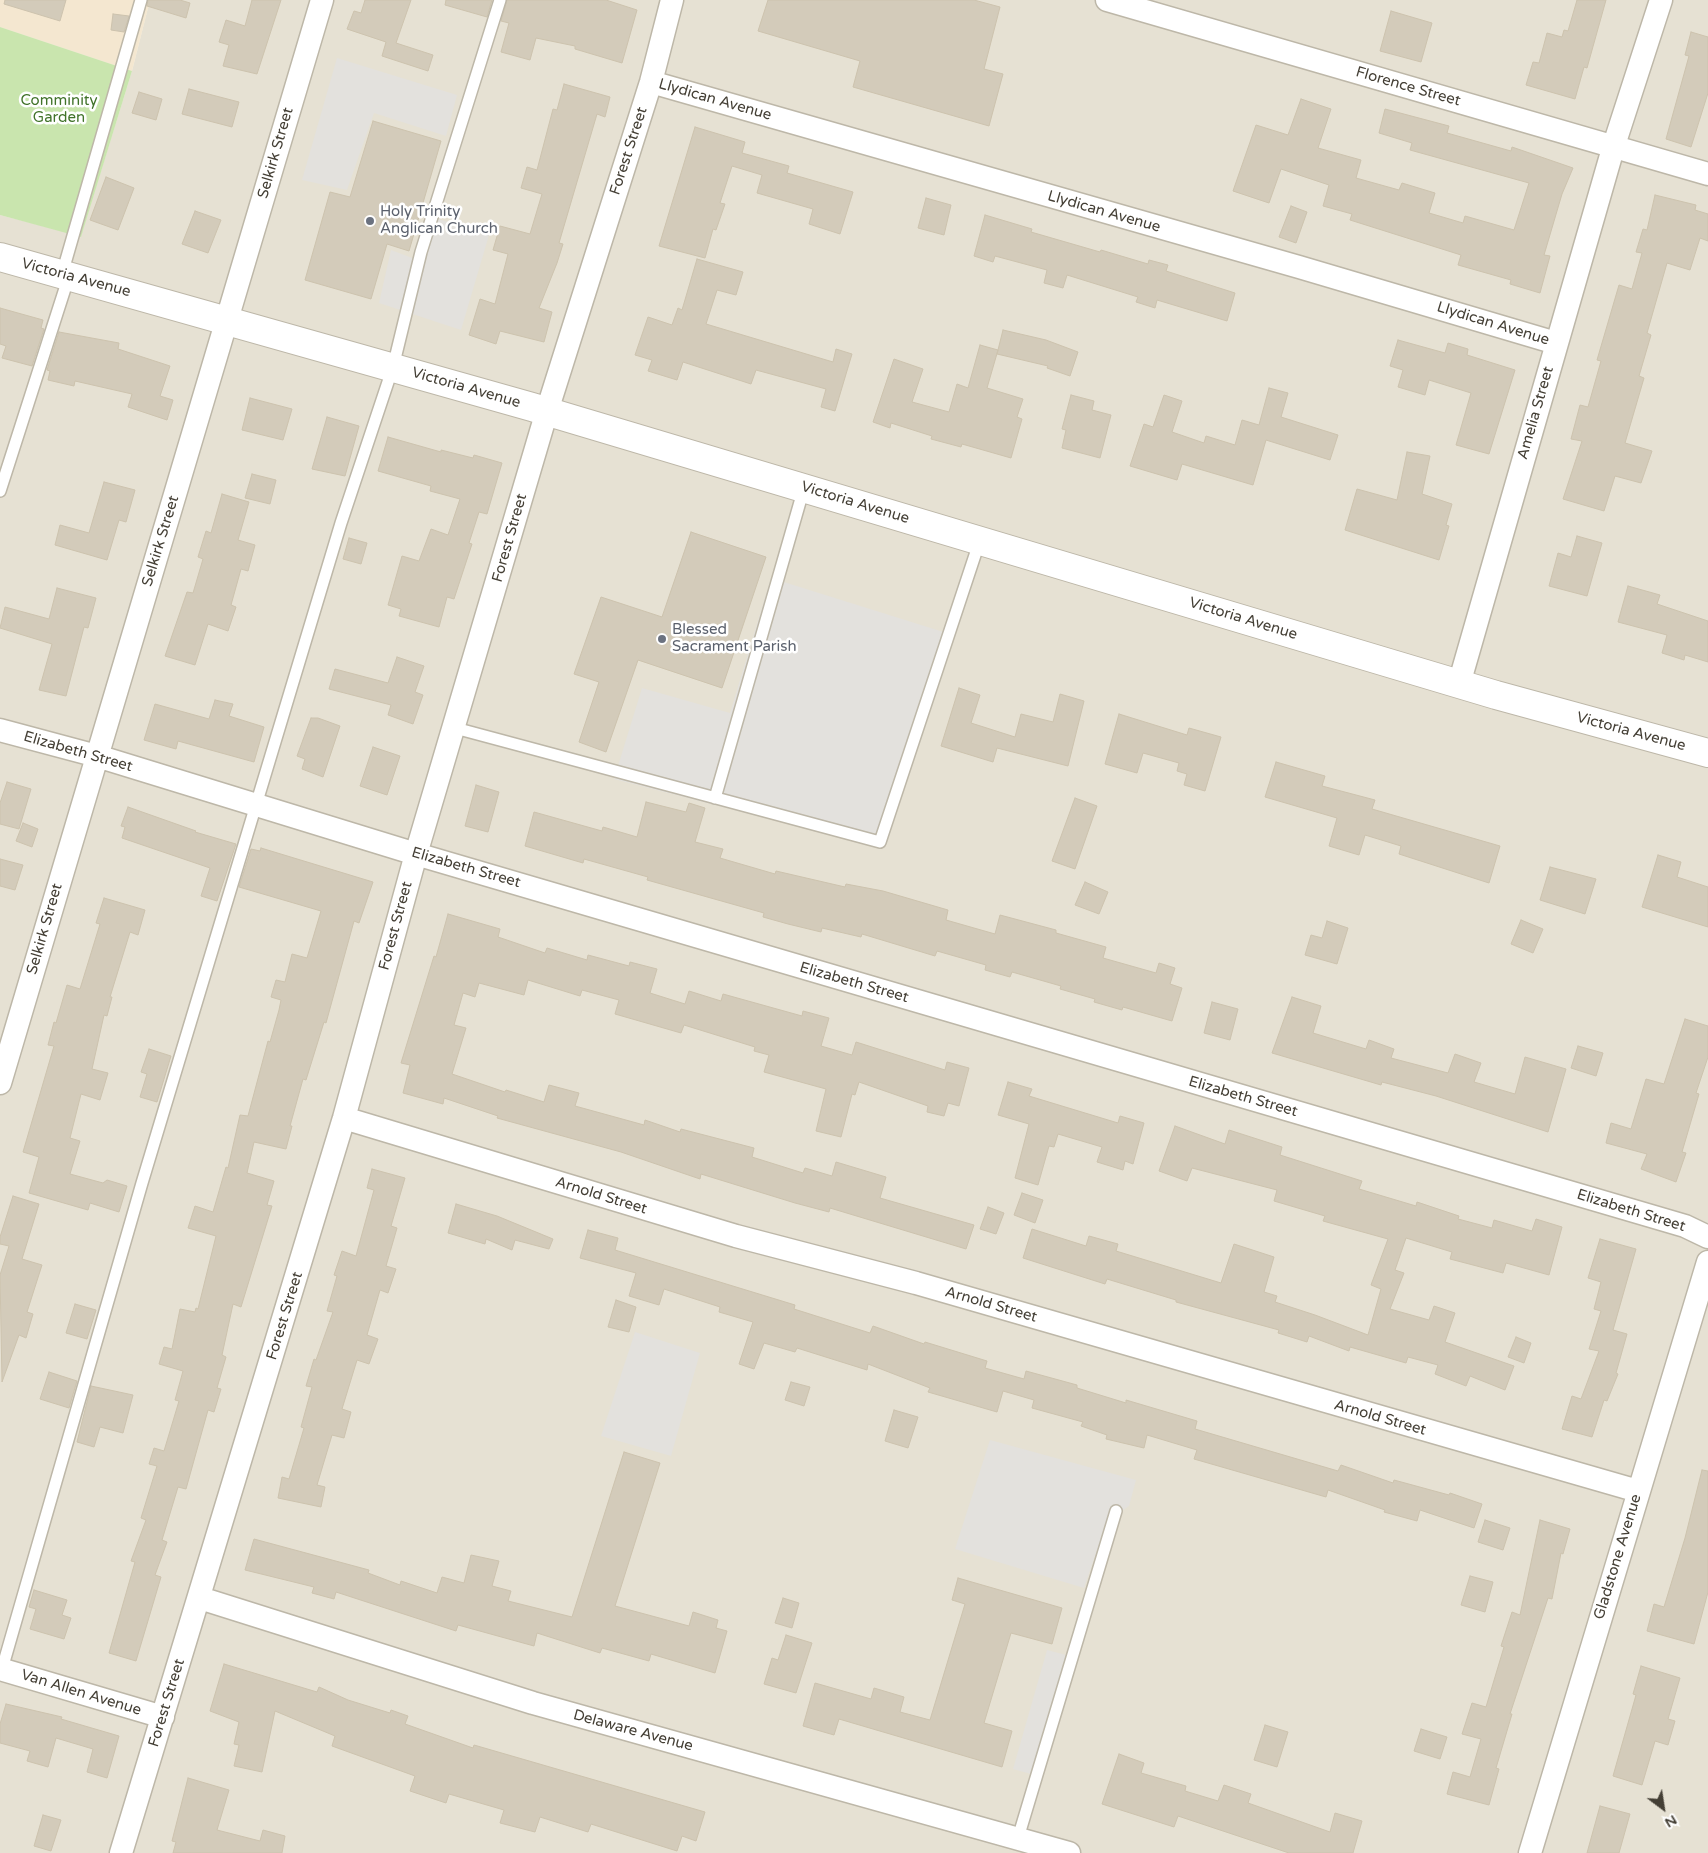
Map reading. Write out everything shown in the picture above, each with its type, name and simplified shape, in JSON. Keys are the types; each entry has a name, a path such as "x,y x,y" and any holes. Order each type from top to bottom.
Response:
{"street":[{"name":"Selkirk Street","path":"0,1082 322,0"},
{"name":"Forest Street","path":"121,1853 200,1598 344,1118 416,854 547,411 651,82 672,0"},
{"name":"Florence Street","path":"1107,0 1594,141 1614,145 1708,174"},
{"name":"Amelia Street","path":"1459,684 1614,145 1661,0"},
{"name":"Llydican Avenue","path":"651,82 1299,266 1556,343"},
{"name":"Victoria Avenue","path":"0,257 547,411 1459,684 1708,753"},
{"name":"Elizabeth Street","path":"0,730 97,756 416,854 1685,1226 1708,1236"},
{"name":"Arnold Street","path":"344,1118 736,1236 916,1283 1638,1491"},
{"name":"Gladstone Avenue","path":"1530,1853 1708,1262"},
{"name":"Delaware Avenue","path":"200,1598 533,1703 1069,1853"},
{"name":"Van Allen Avenue","path":"1,1669 163,1717"}],"lane":[{"path":"0,491 66,275 141,0"},
{"path":"1,1669 142,1183 341,523 393,367 421,252 500,0"},
{"path":"715,798 804,488"},
{"path":"454,728 880,842 980,540"},
{"path":"1018,1838 1116,1511"}],"shaded area":[{"path":"0,0 150,0 132,71 0,27"},
{"path":"150,0 1708,0 1708,1853 0,1853 0,215 81,236 132,71"},
{"path":"337,58 457,95 446,136 374,113 347,190 302,180"},
{"path":"426,215 489,235 461,330 379,303 391,250 415,259"},
{"path":"771,578 953,635 883,848 614,779 642,688 730,713"},
{"path":"635,1332 700,1353 671,1456 601,1436"},
{"path":"990,1440 1136,1480 1129,1506 1107,1521 1084,1588 955,1549"},
{"path":"1047,1650 1066,1655 1031,1774 1013,1769"}],"green space":[{"name":"Comminity Garden","path":"0,27 132,71 81,237 0,215"}],"building":[{"path":"5,0 66,0 60,21 4,4"},
{"path":"148,0 180,0 190,3 186,18 147,6"},
{"path":"252,0 281,0 257,74 223,66 229,45 219,42 226,20 245,26"},
{"path":"365,0 411,0 396,43 433,55 428,71 382,56 386,42 347,29 354,11 361,13"},
{"path":"446,0 492,0 487,17 445,5"},
{"path":"507,0 606,0 637,10 622,63 575,49 575,46 536,38 530,60 501,52 509,23 501,21"},
{"path":"768,0 974,0 1000,7 984,69 1003,74 989,126 853,87 860,61 758,31"},
{"path":"1577,0 1606,0 1587,68 1584,67 1575,99 1526,85 1533,62 1539,63 1547,33 1562,37 1564,30 1568,31"},
{"path":"1391,11 1432,23 1421,62 1380,51"},
{"path":"113,14 129,16 124,32 111,30"},
{"path":"1691,32 1708,37 1708,93 1691,147 1666,139 1689,56 1685,55"},
{"path":"564,84 610,97 605,117 597,114 559,243 563,244 539,308 552,312 544,342 500,331 496,344 469,335 480,299 495,304 508,254 493,250 500,226 530,234 542,194 521,188 527,167 537,170 553,109 557,110"},
{"path":"189,89 239,102 232,127 182,114"},
{"path":"139,92 162,99 156,120 132,113"},
{"path":"1301,99 1331,109 1318,148 1361,160 1356,178 1399,190 1402,183 1435,193 1429,213 1463,223 1465,216 1514,230 1529,183 1410,150 1412,143 1379,133 1385,109 1449,126 1447,133 1511,151 1512,147 1573,168 1562,194 1544,255 1550,256 1540,293 1510,284 1511,280 1458,265 1461,255 1350,220 1352,214 1323,206 1329,185 1281,169 1269,203 1233,191 1256,125 1288,135"},
{"name":"Holy Trinity Anglican Church","path":"373,121 441,141 409,251 387,244 371,299 305,280 330,192 350,197"},
{"path":"695,127 745,142 742,153 789,166 787,173 853,192 840,234 809,224 813,209 757,193 762,175 732,166 720,203 725,204 716,230 713,229 705,258 659,246"},
{"path":"106,177 134,188 118,230 90,220"},
{"path":"1655,195 1696,205 1695,210 1708,214 1708,241 1700,238 1690,270 1667,263 1647,333 1651,335 1639,376 1644,378 1625,443 1652,451 1641,483 1615,476 1604,511 1563,499 1582,441 1571,439 1580,405 1588,407 1601,361 1597,360 1619,285 1632,289 1642,253 1636,252 1643,229 1647,230"},
{"path":"926,198 951,205 944,235 918,228"},
{"path":"1291,206 1307,212 1296,243 1279,237"},
{"path":"195,211 221,220 208,253 182,244"},
{"path":"985,215 1032,229 1031,232 1100,252 1101,250 1148,264 1149,260 1168,265 1166,271 1235,293 1227,321 1157,300 1155,308 1136,302 1138,297 1067,275 1063,288 1044,283 1047,270 995,256 993,262 974,256"},
{"path":"697,259 743,272 736,295 717,290 706,324 833,362 836,349 852,354 835,411 821,407 826,389 756,370 751,384 683,362 677,380 648,371 652,360 635,355 648,317 672,325 678,308 682,310"},
{"path":"0,308 43,320 41,328 44,329 32,366 2,358 6,346 0,344"},
{"path":"1003,330 1046,340 1078,352 1070,376 1047,368 1048,366 997,354"},
{"path":"59,332 119,343 118,349 170,366 160,396 173,400 167,420 128,407 132,394 75,381 74,386 48,380 50,371 47,370"},
{"path":"1398,340 1445,353 1448,343 1468,349 1467,355 1515,370 1489,454 1456,445 1471,393 1429,380 1425,395 1398,387 1403,370 1390,366"},
{"path":"980,345 998,350 987,388 1023,399 1017,417 1022,419 1011,458 962,444 961,447 931,439 932,436 891,423 890,428 873,422 894,359 923,369 912,402 949,412 957,384 968,388"},
{"path":"1269,388 1288,393 1281,417 1338,435 1330,460 1266,440 1253,485 1182,464 1177,480 1130,466 1144,424 1153,427 1164,395 1182,401 1172,432 1204,443 1206,436 1235,445 1242,420 1259,425"},
{"path":"1071,395 1094,401 1092,410 1111,415 1100,458 1062,448 1066,430 1062,429"},
{"path":"250,398 292,409 283,440 242,430"},
{"path":"327,417 359,426 345,476 312,469"},
{"path":"388,437 441,452 441,450 473,458 474,455 502,463 487,514 479,512 469,543 472,544 454,599 447,597 439,627 399,616 401,609 388,605 402,556 419,561 431,529 448,535 460,499 430,491 431,486 378,471"},
{"path":"1407,452 1430,456 1422,494 1452,504 1446,525 1449,526 1439,560 1345,530 1357,489 1397,500"},
{"path":"252,474 276,480 270,504 245,498"},
{"path":"104,482 135,490 126,522 119,520 107,560 55,545 60,525 89,533"},
{"path":"222,494 249,502 238,540 255,545 248,571 241,569 231,605 236,607 228,631 208,624 195,665 165,656 187,592 193,593 203,559 198,557 206,531 211,533"},
{"name":"Blessed Sacrament Parish","path":"691,532 766,557 722,688 638,660 606,752 579,742 599,682 574,674 601,597 662,617"},
{"path":"1577,536 1602,543 1587,596 1549,586 1558,553 1571,557"},
{"path":"349,538 367,543 361,564 343,559"},
{"path":"1628,586 1660,595 1657,604 1708,621 1708,662 1685,655 1684,660 1662,653 1667,635 1618,622"},
{"path":"57,588 96,598 88,628 84,627 66,696 39,690 52,644 0,628 5,607 49,619"},
{"path":"397,657 424,666 415,692 423,695 413,724 388,715 391,705 329,689 335,669 388,683"},
{"path":"959,688 980,695 971,723 1015,737 1021,714 1053,722 1060,694 1084,701 1068,766 997,748 993,762 941,746"},
{"path":"215,700 233,704 229,716 264,727 254,762 178,741 176,749 144,740 155,704 209,719"},
{"path":"1119,714 1187,735 1189,728 1221,737 1205,791 1184,785 1187,774 1177,771 1179,763 1143,753 1137,773 1105,764"},
{"path":"311,718 318,718 340,726 323,777 302,769 305,759 297,756"},
{"path":"373,747 400,756 387,795 360,786"},
{"path":"1276,762 1325,776 1322,786 1375,800 1372,809 1500,846 1489,883 1399,854 1401,846 1365,835 1359,855 1329,846 1337,818 1265,797"},
{"path":"7,782 31,789 19,829 0,824 0,803"},
{"path":"476,785 499,792 488,832 465,826"},
{"path":"1075,798 1097,806 1075,869 1052,861"},
{"path":"646,802 686,812 689,803 705,808 695,842 723,849 720,858 775,874 776,871 845,887 846,884 883,891 948,910 946,920 995,934 1000,915 1056,930 1056,933 1106,947 1103,958 1156,973 1159,963 1175,968 1170,984 1182,988 1172,1021 1123,1007 1122,1010 1094,1002 1095,999 1060,989 1061,986 1012,972 1010,977 985,970 986,965 937,951 935,956 862,934 861,937 822,928 821,932 788,924 763,917 764,913 647,880 648,877 584,859 583,863 525,846 534,812 602,831 603,827 637,837"},
{"path":"128,807 195,832 236,844 217,901 201,896 210,868 122,838 125,827 121,826"},
{"path":"23,823 38,829 32,847 16,841"},
{"path":"261,848 373,882 359,923 354,921 326,1023 324,1022 306,1080 303,1079 290,1126 292,1126 286,1149 254,1142 247,1173 274,1181 267,1205 272,1206 241,1307 233,1304 222,1355 226,1357 217,1388 221,1389 214,1412 208,1410 186,1489 178,1487 162,1540 167,1542 155,1575 161,1577 136,1661 109,1653 135,1562 131,1561 146,1520 141,1518 157,1466 149,1464 154,1448 164,1451 179,1401 175,1400 183,1371 159,1364 164,1347 172,1349 180,1309 195,1312 196,1308 198,1309 216,1236 188,1228 195,1206 213,1212 226,1167 228,1168 240,1115 248,1116 268,1041 270,1042 279,1010 281,1000 271,997 276,980 285,982 292,954 307,958 321,911 239,887 251,849 260,851"},
{"path":"1658,855 1681,862 1677,877 1708,887 1708,927 1642,907"},
{"path":"0,859 23,865 15,890 0,886"},
{"path":"1550,867 1596,879 1585,914 1540,900"},
{"path":"1085,882 1108,892 1099,914 1075,905"},
{"path":"104,898 145,910 138,935 130,932 110,997 112,997 107,1016 104,1015 92,1069 108,1073 100,1100 81,1094 70,1138 80,1141 70,1174 103,1183 107,1180 127,1186 119,1212 90,1203 88,1210 29,1193 39,1157 23,1152 54,1046 48,1045 54,1022 56,1023 67,985 80,989 100,924 96,923"},
{"path":"448,914 500,929 498,937 545,953 547,948 587,960 588,955 629,966 630,962 657,969 650,993 685,1004 689,991 721,1001 723,994 802,1016 803,1011 829,1018 821,1046 852,1055 856,1042 945,1070 947,1062 969,1068 959,1106 948,1103 944,1116 927,1112 928,1106 859,1082 855,1095 852,1094 841,1137 816,1131 826,1089 764,1072 769,1055 754,1051 755,1047 684,1025 681,1033 615,1014 619,1000 582,990 580,996 528,980 524,995 479,983 475,997 463,993 454,1025 466,1028 452,1074 505,1092 506,1090 544,1102 549,1085 579,1093 575,1106 644,1125 645,1120 680,1132 681,1129 754,1148 752,1157 803,1173 805,1168 832,1176 836,1162 886,1177 880,1198 974,1225 966,1249 830,1208 829,1212 701,1174 700,1179 621,1152 497,1118 498,1116 444,1098 443,1104 403,1093 410,1065 401,1063"},
{"path":"1521,920 1543,929 1533,953 1511,944"},
{"path":"1327,921 1348,928 1337,964 1305,955 1311,935 1322,938"},
{"path":"1292,997 1321,1006 1313,1033 1366,1049 1369,1040 1394,1049 1391,1058 1448,1073 1455,1054 1481,1063 1474,1082 1515,1094 1525,1057 1566,1069 1548,1132 1436,1096 1382,1082 1381,1085 1272,1053"},
{"path":"1212,1002 1238,1009 1230,1040 1204,1033"},
{"path":"1685,1019 1708,1026 1708,1057 1696,1093 1699,1094 1682,1152 1686,1153 1676,1182 1641,1169 1647,1154 1606,1143 1611,1123 1631,1129 1646,1079 1664,1084"},
{"path":"1578,1046 1603,1053 1596,1076 1571,1068"},
{"path":"149,1049 171,1056 157,1102 140,1097 147,1074 141,1072"},
{"path":"1008,1082 1032,1089 1029,1096 1118,1123 1120,1116 1144,1123 1133,1164 1125,1161 1123,1170 1097,1162 1102,1147 1058,1134 1054,1147 1049,1146 1038,1185 1015,1178 1029,1124 998,1115"},
{"path":"1175,1126 1225,1144 1229,1130 1282,1147 1280,1155 1362,1181 1359,1189 1416,1206 1417,1202 1459,1216 1458,1219 1492,1228 1494,1220 1532,1231 1536,1219 1562,1227 1549,1275 1506,1263 1503,1273 1450,1259 1452,1252 1406,1238 1395,1270 1404,1273 1390,1309 1429,1320 1434,1306 1455,1313 1445,1342 1514,1366 1505,1390 1470,1376 1466,1386 1435,1374 1438,1365 1408,1357 1406,1363 1350,1347 1349,1351 1309,1336 1307,1342 1278,1333 1279,1330 1176,1302 1176,1300 1107,1279 1105,1284 1023,1258 1032,1229 1086,1246 1089,1236 1118,1244 1116,1251 1221,1283 1234,1244 1274,1257 1264,1292 1277,1296 1275,1302 1368,1335 1381,1289 1371,1285 1388,1239 1323,1221 1325,1216 1274,1201 1277,1190 1192,1168 1187,1181 1159,1171"},
{"path":"372,1169 405,1178 391,1226 397,1228 386,1266 396,1269 388,1293 380,1290 367,1335 378,1339 369,1364 357,1360 342,1409 351,1412 344,1438 332,1435 317,1485 325,1487 321,1507 278,1498 282,1477 289,1479 304,1428 301,1427 312,1387 306,1386 314,1359 316,1360 333,1312 327,1311 337,1276 334,1275 342,1251 356,1256 374,1190 367,1188"},
{"path":"1022,1193 1043,1200 1035,1223 1014,1215"},
{"path":"13,1196 39,1204 22,1259 42,1265 27,1312 33,1314 26,1338 19,1335 2,1382 0,1275 9,1246 0,1244 0,1237"},
{"path":"456,1204 497,1216 553,1239 549,1249 515,1240 512,1250 486,1239 485,1244 448,1233"},
{"path":"988,1207 1004,1213 996,1234 980,1229"},
{"path":"588,1230 618,1238 615,1250 795,1305 794,1309 870,1333 873,1326 924,1344 925,1342 987,1361 985,1368 1024,1379 1026,1371 1077,1385 1077,1388 1126,1403 1126,1400 1197,1421 1195,1429 1338,1471 1341,1465 1393,1483 1394,1480 1449,1495 1450,1493 1482,1504 1474,1528 1420,1510 1417,1521 1384,1512 1385,1510 1328,1490 1326,1497 1194,1459 1197,1450 1147,1435 1144,1448 1106,1439 1107,1435 1081,1426 1083,1422 1032,1408 1034,1400 1003,1391 997,1412 928,1392 930,1388 868,1364 867,1370 797,1348 795,1352 764,1343 754,1369 739,1364 753,1322 719,1312 720,1307 664,1289 659,1305 629,1296 636,1273 580,1258"},
{"path":"1600,1239 1636,1249 1613,1330 1627,1334 1616,1373 1618,1374 1607,1401 1604,1400 1592,1437 1562,1429 1572,1396 1581,1399 1599,1351 1589,1349 1601,1311 1594,1309 1601,1282 1588,1278"},
{"path":"616,1300 636,1307 629,1332 608,1327"},
{"path":"75,1304 96,1310 87,1339 66,1333"},
{"path":"1516,1337 1531,1343 1524,1363 1508,1357"},
{"path":"49,1372 77,1381 69,1408 40,1399"},
{"path":"791,1382 810,1387 804,1406 785,1400"},
{"path":"91,1386 133,1395 123,1433 100,1427 94,1447 77,1442"},
{"path":"894,1410 918,1417 908,1448 885,1441"},
{"path":"624,1452 660,1463 615,1606 689,1626 693,1612 718,1620 716,1628 727,1631 715,1673 651,1654 649,1661 602,1648 600,1653 537,1633 534,1646 458,1625 456,1631 336,1592 334,1599 312,1593 314,1587 245,1570 254,1539 369,1570 368,1573 400,1585 401,1581 437,1593 442,1577 464,1583 471,1555 499,1561 492,1586 511,1591 508,1601 572,1617"},
{"path":"1702,1470 1708,1471 1708,1592 1694,1644 1647,1631 1654,1604 1664,1607 1685,1538"},
{"path":"1485,1520 1510,1528 1503,1550 1478,1542"},
{"path":"1540,1520 1570,1529 1563,1554 1561,1553 1552,1599 1548,1598 1510,1714 1512,1714 1496,1768 1499,1769 1489,1805 1447,1794 1453,1772 1470,1777 1481,1739 1462,1734 1472,1703 1486,1707 1504,1647 1501,1646 1512,1612 1520,1615"},
{"path":"1470,1576 1493,1582 1485,1612 1461,1605"},
{"path":"958,1578 1062,1608 1052,1644 1011,1633 984,1723 1012,1731 1002,1767 839,1719 834,1735 803,1726 815,1683 871,1699 874,1688 904,1697 900,1712 930,1720 965,1604 952,1600"},
{"path":"34,1590 67,1600 62,1615 71,1618 64,1639 30,1629 36,1609 29,1607"},
{"path":"783,1598 799,1603 792,1628 775,1623"},
{"path":"786,1635 812,1643 796,1693 764,1684 772,1658 778,1660"},
{"path":"224,1664 317,1692 319,1687 348,1700 390,1713 391,1710 408,1716 405,1724 473,1748 474,1745 705,1812 696,1841 682,1836 677,1851 591,1824 588,1832 540,1817 535,1832 500,1823 504,1810 449,1794 446,1803 410,1791 415,1776 332,1746 335,1736 275,1711 262,1772 234,1766 239,1745 234,1744 239,1722 210,1711"},
{"path":"1641,1666 1680,1678 1668,1719 1675,1721 1668,1745 1655,1741 1642,1785 1613,1776 1636,1695 1633,1694"},
{"path":"6,1704 62,1717 61,1719 119,1736 107,1778 87,1772 93,1749 56,1738 48,1767 27,1761 30,1751 0,1743 0,1724"},
{"path":"1265,1725 1288,1732 1277,1767 1254,1760"},
{"path":"1421,1729 1447,1737 1440,1759 1414,1751"},
{"path":"1119,1754 1144,1763 1141,1773 1186,1786 1185,1791 1218,1801 1224,1785 1251,1794 1248,1803 1330,1832 1335,1813 1362,1821 1353,1853 1289,1853 1178,1816 1174,1827 1102,1804"},
{"path":"188,1778 229,1790 217,1830 260,1841 263,1830 285,1836 282,1853 173,1853 176,1842 172,1841"},
{"path":"1600,1806 1630,1814 1619,1853 1587,1853"},
{"path":"43,1815 61,1820 51,1851 34,1846"}],"place":[{"name":"Holy Trinity Anglican Church","path":"370,221"},
{"name":"Blessed Sacrament Parish","path":"662,639"}]}
